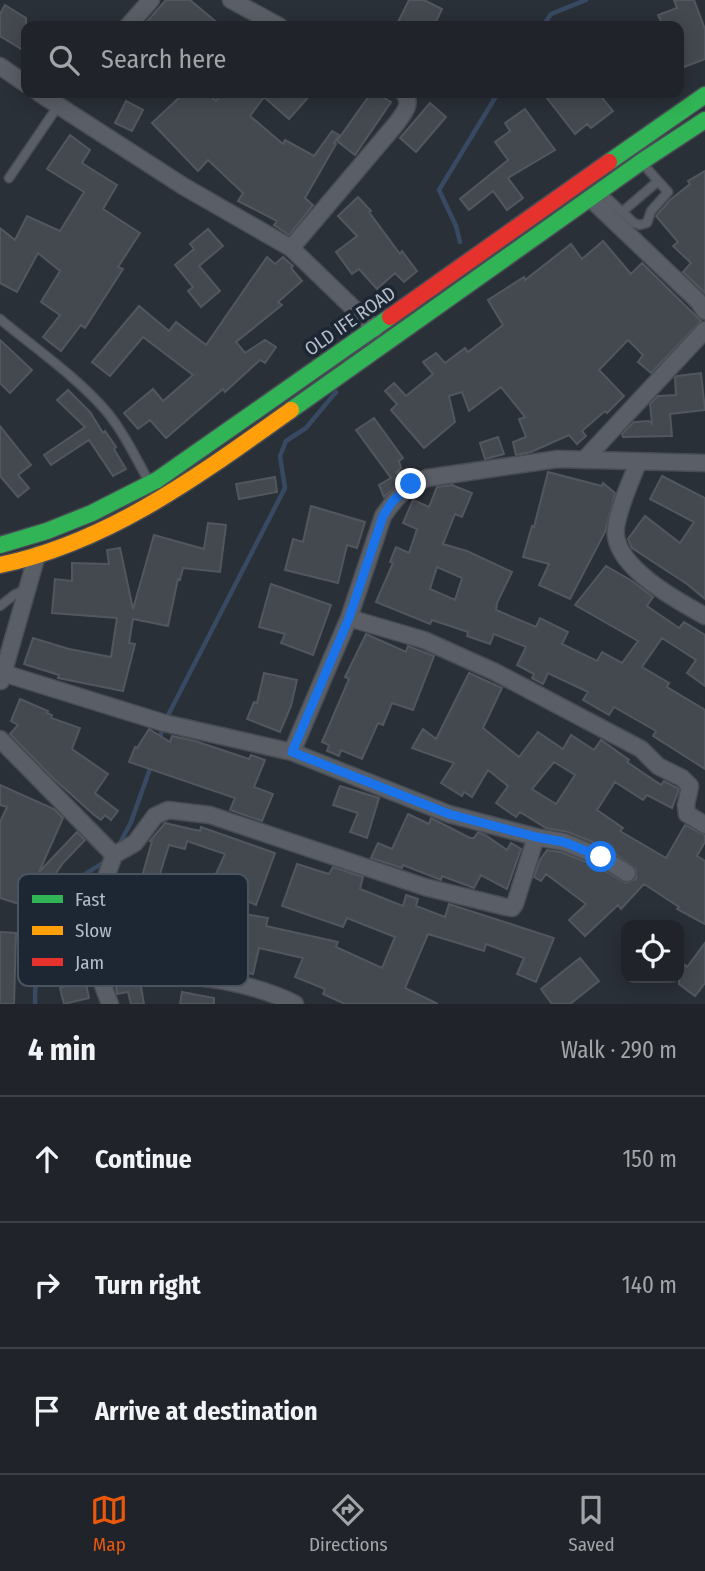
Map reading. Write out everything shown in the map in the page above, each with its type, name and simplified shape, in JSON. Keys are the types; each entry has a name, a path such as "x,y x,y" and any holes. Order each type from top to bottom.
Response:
{"main road":[{"name":"OLD IFE ROAD","path":"0,545 86,516 151,484 705,95"},
{"name":"OLD IFE ROAD","path":"0,565 37,555 93,534 139,512 188,483 641,162 704,123"},
{"path":"267,405 278,420"}],"street":[{"path":"132,21 151,0"},
{"path":"231,0 270,21"},
{"path":"0,66 21,81"},
{"path":"46,98 183,186 291,247 375,329"},
{"path":"58,106 65,98"},
{"path":"291,247 396,124 408,105 408,98"},
{"path":"687,107 704,123"},
{"path":"596,195 705,311"},
{"path":"584,460 705,330"},
{"path":"292,752 349,618 383,516 392,502 411,484 427,478 558,459 705,463"},
{"path":"638,463 621,507 615,536 626,558 649,581 705,616"},
{"path":"37,555 1,679 164,723 292,752 449,814 564,842 601,857 627,873"},
{"path":"349,618 424,640 495,672 641,749 658,766 682,778 690,786 687,814 705,825"},
{"path":"0,739 114,855"},
{"path":"108,874 114,855 135,842 155,816 168,810 210,815 425,887 512,908 536,837"},
{"path":"104,986 110,1004"},
{"path":"248,986 275,994 295,1004"}],"lane":[{"path":"9,178 58,106"},
{"path":"596,195 639,225 647,223 651,211 668,192 641,162"},
{"path":"622,212 657,181"},
{"path":"0,320 88,392 106,411 119,427 151,484"},
{"path":"0,606 26,589"}],"building":[{"path":"166,0 190,0 215,21 147,21"},
{"path":"409,0 424,0 442,9 436,21 398,21"},
{"path":"674,0 694,0 705,29 705,59 684,67 684,21 661,21 658,15 677,8"},
{"path":"5,5 26,18 26,21 21,21 21,49 0,36 0,14"},
{"path":"179,98 213,98 216,101 218,98 263,98 250,116 283,144 285,140 314,156 332,131 339,135 305,198 313,205 289,235 274,225 277,221 238,201 243,193 208,160 198,171 152,123"},
{"path":"265,98 308,98 289,119"},
{"path":"367,98 384,98 391,102 355,155 337,141"},
{"path":"547,98 602,98 613,111 591,128 587,124 575,134"},
{"path":"126,101 143,110 132,131 115,123"},
{"path":"430,103 446,117 416,152 400,138"},
{"path":"525,109 555,150 508,178 523,198 507,210 493,191 469,210 460,199 508,160 495,142 510,131 505,123"},
{"path":"70,135 90,150 82,163 117,185 103,209 140,233 118,267 123,269 85,328 81,325 61,351 43,337 60,315 41,302 60,271 38,253 17,292 0,283 0,228 15,240 27,216 60,231 84,192 47,169"},
{"path":"705,171 705,293 683,272 691,263 673,246 678,242 656,216 690,184 688,181"},
{"path":"358,197 371,211 369,212 400,254 402,251 417,271 404,282 395,273 377,289 359,269 352,274 336,252 357,236 338,216"},
{"path":"208,229 223,246 199,266 220,291 201,307 188,291 193,287 175,265 194,249 190,244"},
{"path":"603,241 631,274 642,263 701,321 651,373 638,362 643,355 628,340 599,370 624,396 607,413 605,411 582,431 586,436 577,444 569,435 531,452 516,455 513,442 526,437 519,419 525,417 501,387 469,411 462,392 449,396 455,422 424,448 391,410 397,404 385,391 394,383 406,396 433,374 423,362 436,353 445,363 465,348 468,352 503,325 488,300 524,277 525,280 571,244 582,259"},
{"path":"267,257 275,264 283,257 293,266 291,268 302,281 278,302 282,305 236,342 245,353 265,340 276,347 265,363 260,360 225,392 223,389 166,438 150,420 138,429 124,413 153,389 163,401 193,375 143,337 110,376 92,362 139,306 169,331 176,322 206,345"},
{"path":"0,340 32,370 10,393 0,383"},
{"path":"701,373 705,410 670,414 672,436 623,437 622,434 634,422 649,421 652,424 650,404 658,396 676,395 677,376"},
{"path":"68,390 90,412 103,433 105,431 126,469 113,476 89,440 51,465 44,455 85,427 57,400"},
{"path":"374,418 403,458 399,461 401,468 395,473 403,471 405,478 384,497 379,485 391,478 356,430"},
{"path":"0,426 31,465 18,475 29,488 18,497 0,476"},
{"path":"498,437 504,454 485,459 480,443"},
{"path":"548,472 602,486 603,483 615,493 605,532 570,599 539,585 549,564 523,557"},
{"path":"662,476 705,498 705,599 632,548 628,539 645,516 680,543 694,522 650,499"},
{"path":"275,477 277,492 239,499 236,484"},
{"path":"452,485 472,493 462,517 455,514 443,544 467,551 512,572 496,610 536,627 540,618 568,632 562,644 597,661 602,652 622,663 638,641 575,605 606,566 653,597 647,606 679,628 684,622 705,635 705,686 687,673 696,660 662,638 642,667 669,683 667,687 705,710 705,769 653,736 656,731 614,707 609,715 583,700 588,692 548,673 543,684 532,678 534,674 517,665 526,647 494,634 490,644 467,636 468,632 432,620 430,624 376,602 393,563 390,562 396,547 409,553 417,529 403,523 413,500 429,507 437,487","holes":["437,567 462,578 455,600 430,589"]},
{"path":"311,506 365,522 357,548 347,545 338,583 285,570 293,539 303,542"},
{"path":"208,523 226,525 220,572 183,568 168,626 133,619 129,643 135,644 123,691 58,678 59,675 24,664 33,638 69,649 111,657 117,618 52,613 55,579 72,581 72,563 109,564 107,550 120,548 133,609 154,535 204,549"},
{"path":"271,584 331,605 313,655 281,643 285,634 259,627"},
{"path":"366,634 406,652 408,646 434,656 413,710 392,703 383,725 378,723 362,759 341,750 339,756 327,751 329,745 322,742 349,679 345,677"},
{"path":"264,673 297,680 291,706 280,732 247,719 254,702 257,703"},
{"path":"469,673 502,688 483,728 519,757 538,732 563,749 571,735 594,750 601,740 661,785 664,781 679,789 672,808 647,795 643,800 615,782 597,810 623,828 620,831 666,858 685,825 705,835 705,842 697,856 705,861 705,924 677,909 679,907 644,884 621,909 618,905 585,936 569,920 586,904 546,874 541,881 534,877 547,850 561,852 596,866 626,883 636,879 636,869 605,847 568,832 546,828 520,812 516,817 496,803 508,786 488,770 472,797 464,792 462,796 441,783 454,763 412,748 423,729 436,739","holes":["554,762 575,775 556,804 532,789"]},
{"path":"20,699 48,711 47,713 52,715 51,718 80,728 72,749 108,774 95,793 118,811 111,820 105,815 101,820 94,815 10,734 18,725 11,721"},
{"path":"149,729 170,742 172,736 249,759 251,755 265,760 254,787 273,794 262,821 230,810 235,798 129,762 135,747 137,748"},
{"path":"0,785 54,809 63,818 39,872 77,832 85,840 55,874 18,874 18,904 0,898 0,822 7,807 0,805"},
{"path":"340,786 379,798 367,838 350,832 358,813 333,805"},
{"path":"408,814 429,824 431,818 470,838 474,838 478,832 507,850 511,843 521,849 507,889 481,875 474,888 442,876 441,880 403,865 402,868 371,858 378,843 392,849"},
{"path":"165,823 200,831 201,827 275,853 256,905 248,901 248,874 216,874 225,854 187,841 185,849 169,845 160,874 143,873 150,841"},
{"path":"297,864 329,874 333,867 363,877 360,889 403,906 406,895 418,899 416,906 445,917 449,904 554,938 536,982 517,974 524,958 486,944 484,951 428,934 405,988 438,1004 345,1004 323,994 325,989 295,977 303,958 259,948 253,974 248,973 248,914 268,918 266,926 338,942 336,947 382,968 395,937 347,918 343,927 282,906"},
{"path":"0,932 16,933 14,1004 0,1004"},
{"path":"705,943 705,983 695,996 679,984 684,983 684,964 687,967"},
{"path":"580,958 599,981 570,1004 552,1004 541,989"},
{"path":"86,986 89,998 64,1004 60,988"},
{"path":"116,986 141,986 144,1004 131,1004 128,992 117,994"},
{"path":"182,992 214,998 214,1004 180,1004"}],"waterway":[{"path":"546,21 551,14 586,0"},
{"path":"460,242 456,226 439,190 495,98"},
{"path":"159,741 164,723 285,488 280,456 286,441 306,428 336,392"},
{"path":"119,845 131,822 151,766"},
{"path":"86,874 107,860"},
{"path":"35,1004 36,986"}],"traffic: fast":[{"path":"609,162 705,95"},
{"path":"291,410 641,162 705,120"},
{"path":"0,545 47,531 92,513 157,480 390,317"}],"traffic: slow":[{"path":"0,565 40,554 117,523 188,481 291,410"}],"traffic: jam":[{"path":"390,317 609,162"}],"route":[{"path":"411,484 392,502 383,516 349,618 292,752 449,814 564,842 601,857"}]}
